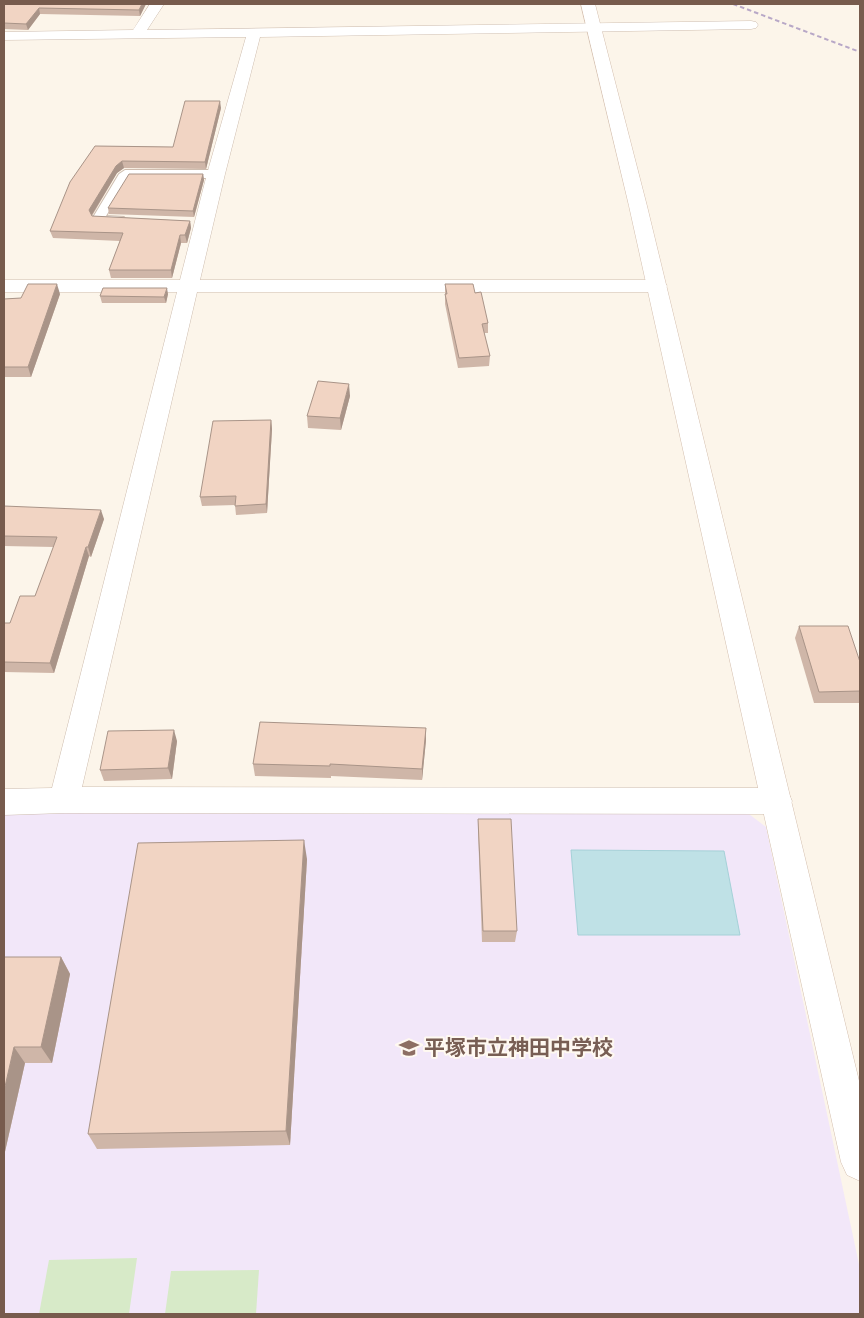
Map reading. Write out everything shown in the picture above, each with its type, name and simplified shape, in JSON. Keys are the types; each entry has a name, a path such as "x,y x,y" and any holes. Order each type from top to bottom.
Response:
{"street":[{"path":"138,34 157,4"},
{"path":"4,36 254,32 592,16 751,26"},
{"path":"592,16 778,801 860,1162"},
{"path":"64,800 189,285 199,223 216,174 254,32"},
{"path":"4,286 657,286"},
{"path":"4,802 64,800 778,801"}],"lane":[{"path":"136,221 98,219 125,174 216,174"}],"shaded area":[{"name":"平塚市立神田中学校","path":"4,812 749,814 766,827 860,1269 860,1314 4,1314"}],"green space":[{"path":"137,1258 129,1314 39,1314 49,1260"},
{"path":"259,1270 256,1314 165,1314 171,1271"}],"water":[{"path":"571,850 724,851 740,935 578,935"}],"building":[{"path":"4,4 142,4 139,10 39,8 26,24 4,23"},
{"path":"185,101 220,101 205,162 122,161 116,166 89,210 92,216 190,221 185,235 180,235 171,270 109,270 123,233 50,231 70,182 95,146 173,147"},
{"path":"129,174 203,174 193,211 108,208"},
{"path":"28,284 57,284 28,367 4,367 4,299 21,298"},
{"path":"445,284 473,284 475,293 481,292 488,323 482,324 490,356 459,358 445,294 447,294"},
{"path":"103,288 167,288 164,297 100,296"},
{"path":"318,381 349,384 340,418 307,416"},
{"path":"271,420 266,504 235,506 236,496 200,497 213,421"},
{"path":"4,506 101,510 88,547 86,547 50,663 4,662 4,623 10,623 20,596 35,596 57,537 4,536"},
{"path":"799,626 848,626 860,662 860,691 819,692"},
{"path":"260,722 426,728 422,769 330,764 330,766 253,764"},
{"path":"174,730 168,768 100,770 108,731"},
{"path":"478,819 511,819 517,931 483,931"},
{"path":"304,840 286,1131 88,1134 138,843"},
{"path":"4,957 61,957 41,1047 14,1047 4,1091"}],"railway":[{"path":"733,4 860,52"}],"place":[{"name":"平塚市立神田中学校","path":"409,1048"}]}
